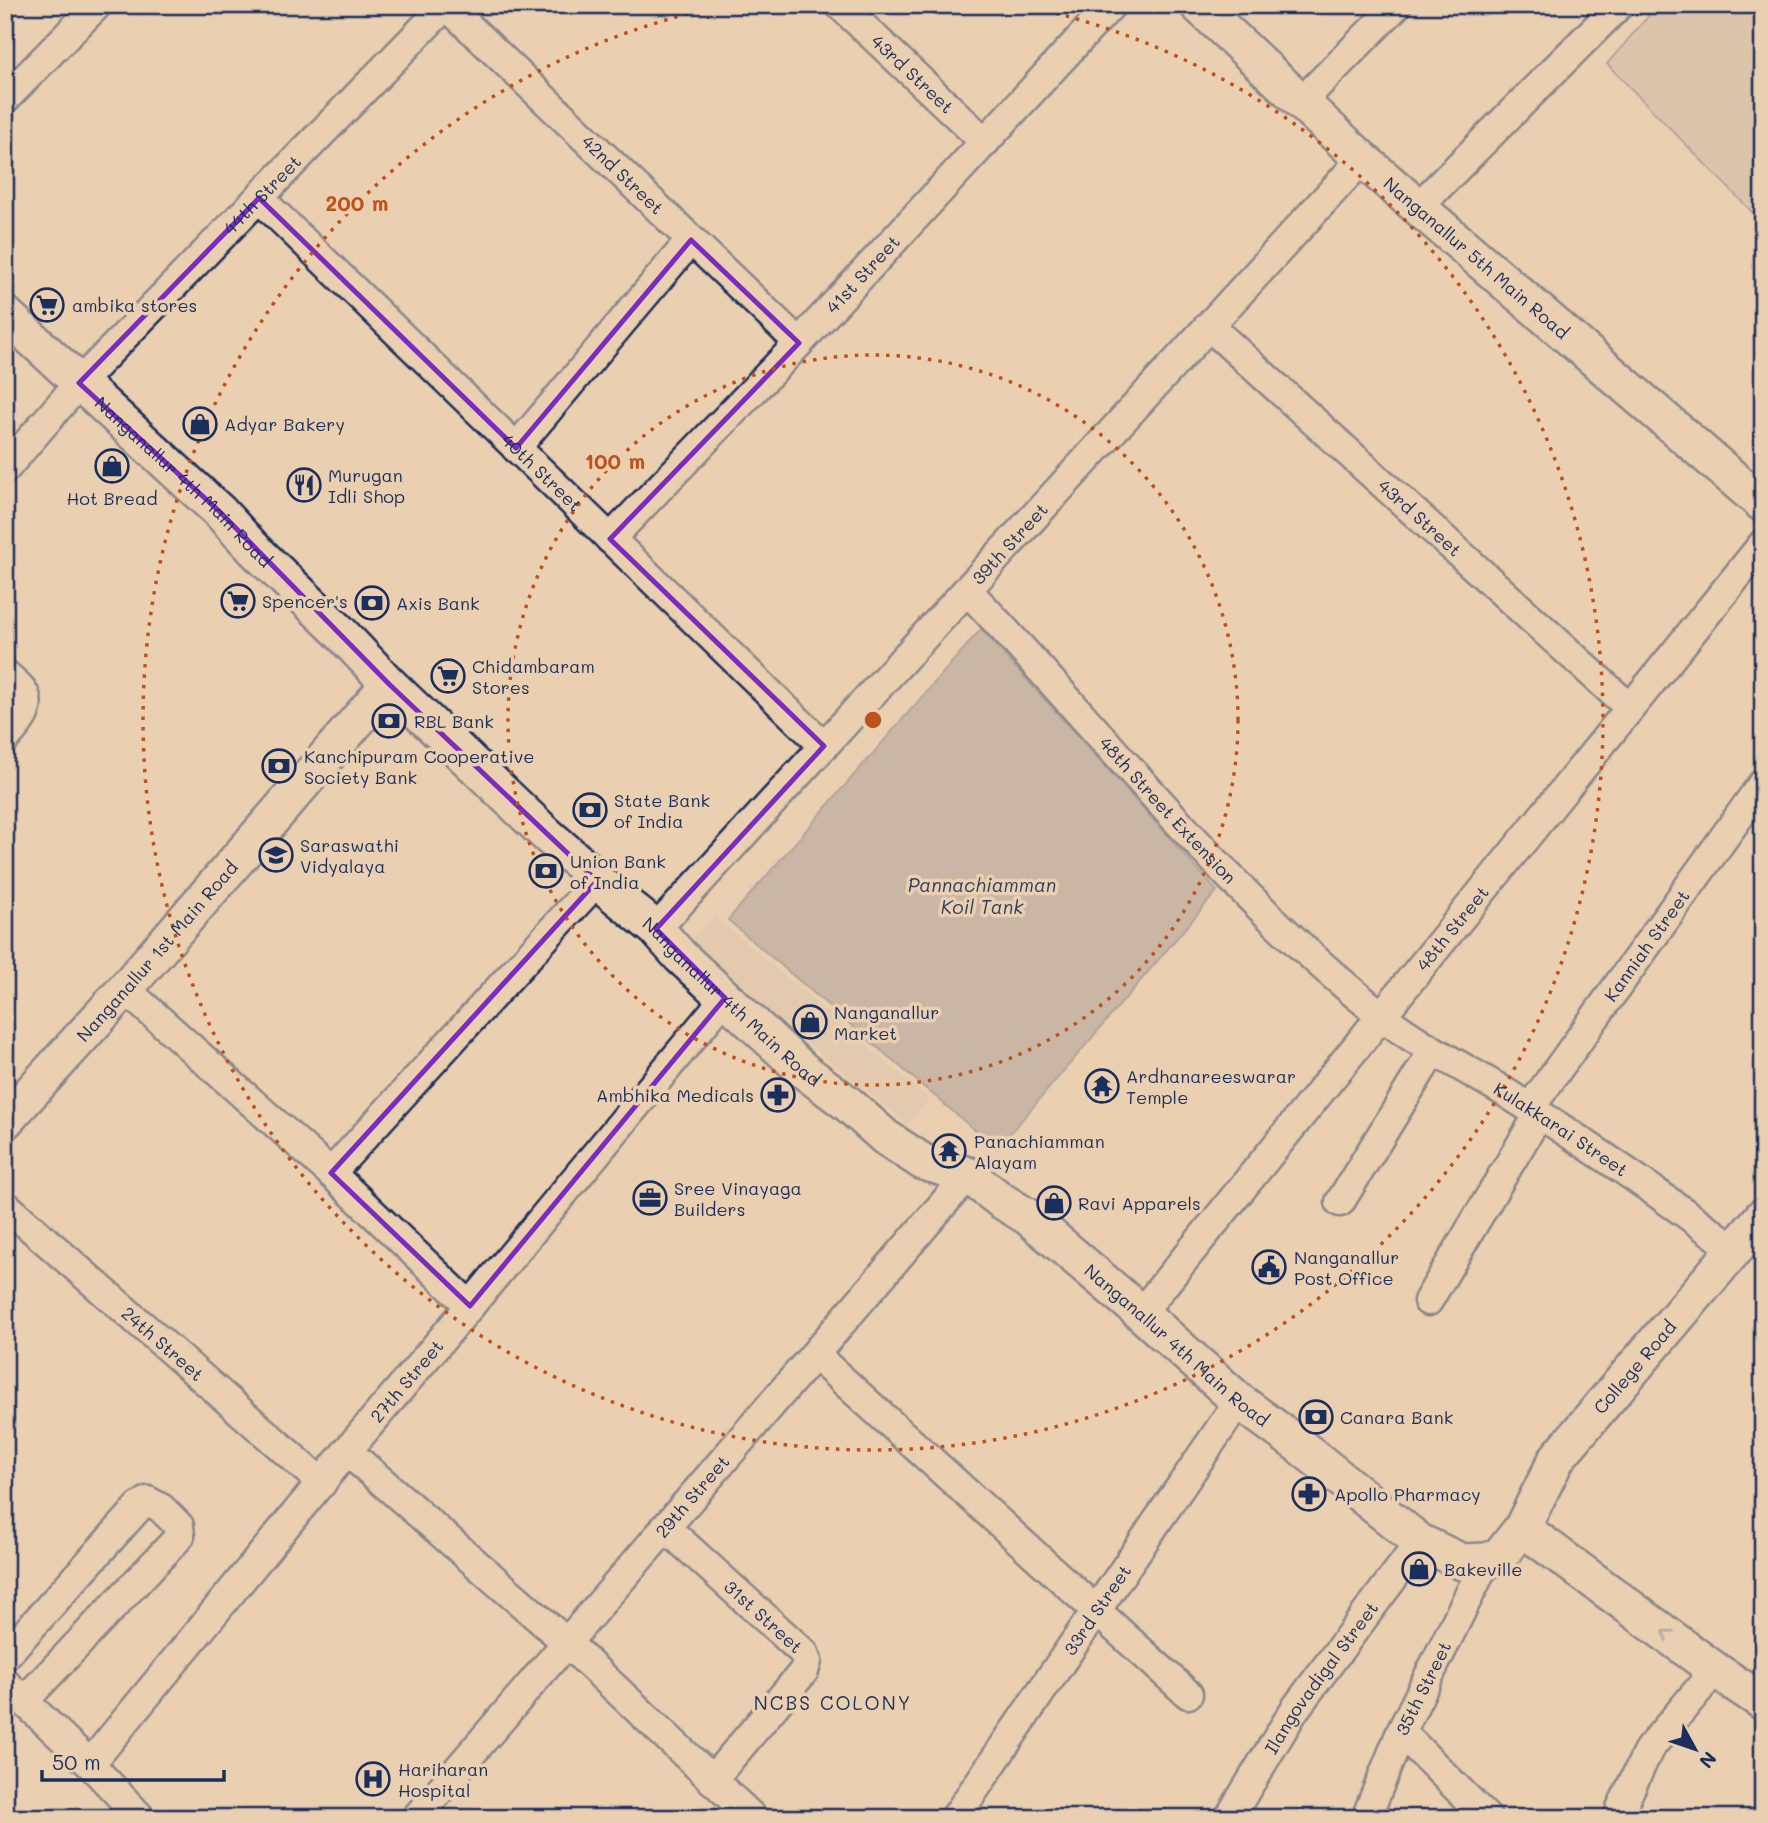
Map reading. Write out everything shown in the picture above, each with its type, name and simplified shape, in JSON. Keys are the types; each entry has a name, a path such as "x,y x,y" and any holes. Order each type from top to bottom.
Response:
{"street":[{"path":"5,99 97,5"},
{"name":"44th Street","path":"5,469 79,383 446,5"},
{"name":"42nd Street","path":"446,5 799,343"},
{"name":"43rd Street","path":"840,5 985,142"},
{"name":"41st Street","path":"610,539 799,343 1111,5"},
{"name":"Nanganallur 5th Main Road","path":"1198,5 1362,159 1763,504"},
{"path":"1301,102 1397,5"},
{"path":"1418,207 1619,5"},
{"name":"39th Street","path":"656,929 1362,159"},
{"name":"40th Street","path":"259,198 824,746"},
{"path":"516,448 691,240"},
{"name":"Nanganallur 4th Main Road","path":"5,314 220,512 389,684 546,834 597,881 656,929 680,956 803,1070 848,1104 885,1137 923,1162 968,1175 1048,1233 1239,1401 1420,1542 1462,1562 1486,1561"},
{"name":"43rd Street","path":"1209,326 1630,708"},
{"name":"48th Street","path":"1141,1313 1763,544"},
{"name":"48th Street Extension","path":"967,590 1025,650 1139,779 1237,884 1298,944 1382,1016"},
{"path":"5,674 22,690 27,702 24,716 5,739"},
{"name":"Nanganallur 1st Main Road","path":"5,1121 125,989 389,684"},
{"name":"Kanniah Street","path":"1428,1301 1534,1111 1763,783"},
{"path":"331,1173 597,881"},
{"path":"125,989 331,1173 470,1306"},
{"name":"27th Street","path":"90,1764 725,998"},
{"name":"Kulakkarai Street","path":"1382,1016 1433,1051 1534,1111 1667,1199 1751,1238"},
{"path":"1340,1202 1433,1051"},
{"name":"29th Street","path":"416,1818 968,1175"},
{"name":"24th Street","path":"5,1205 322,1483"},
{"name":"College Road","path":"1522,1528 1557,1458 1751,1238"},
{"path":"815,1355 1188,1695"},
{"name":"33rd Street","path":"955,1818 1239,1401"},
{"path":"347,1451 565,1642 753,1818"},
{"path":"5,1656 139,1507 148,1501 161,1508 179,1526 180,1535 164,1553 15,1692 90,1764 141,1818"},
{"name":"31st Street","path":"665,1527 804,1653 807,1661 804,1671 712,1780"},
{"path":"1486,1561 1500,1556 1522,1528 1715,1670 1763,1702"},
{"name":"Ilangovadigal Street","path":"1229,1818 1295,1709 1420,1542"},
{"name":"35th Street","path":"1366,1818 1401,1732 1486,1561"},
{"path":"1619,1818 1621,1808 1649,1749 1715,1670"},
{"path":"1401,1732 1487,1818"}],"highlighted area":[{"path":"259,198 516,448 691,240 799,343 610,539 824,746 656,929 725,998 470,1306 331,1173 597,881 389,684 220,512 79,383"}],"shaded area":[{"path":"1658,5 1763,5 1763,223 1607,64"},
{"name":"Nanganallur Market","path":"714,916 929,1099 908,1124 686,944"}],"water":[{"name":"Pannachiamman Koil Tank","path":"981,629 1217,891 997,1149 728,920"}],"place":[{"name":"ambika stores","path":"47,305"},
{"name":"Adyar Bakery","path":"200,424"},
{"name":"Hot Bread","path":"112,466"},
{"name":"Murugan Idli Shop","path":"304,485"},
{"name":"Spencer's","path":"238,601"},
{"name":"Axis Bank","path":"372,603"},
{"name":"Chidambaram Stores","path":"448,676"},
{"name":"RBL Bank","path":"389,721"},
{"name":"Kanchipuram Cooperative Society Bank","path":"279,766"},
{"name":"State Bank of India","path":"590,810"},
{"name":"Saraswathi Vidyalaya","path":"276,855"},
{"name":"Union Bank of India","path":"546,871"},
{"name":"Nanganallur Market","path":"810,1022"},
{"name":"Ardhanareeswarar Temple","path":"1102,1086"},
{"name":"Ambhika Medicals","path":"778,1095"},
{"name":"Panachiamman Alayam","path":"949,1151"},
{"name":"Sree Vinayaga Builders","path":"650,1198"},
{"name":"Ravi Apparels","path":"1054,1203"},
{"name":"Nanganallur Post Office","path":"1269,1267"},
{"name":"Canara Bank","path":"1316,1417"},
{"name":"Apollo Pharmacy","path":"1309,1494"},
{"name":"Bakeville","path":"1419,1569"},
{"name":"Hariharan Hospital","path":"373,1779"}],"district":[{"name":"NCBS COLONY","path":"833,1702"}]}
